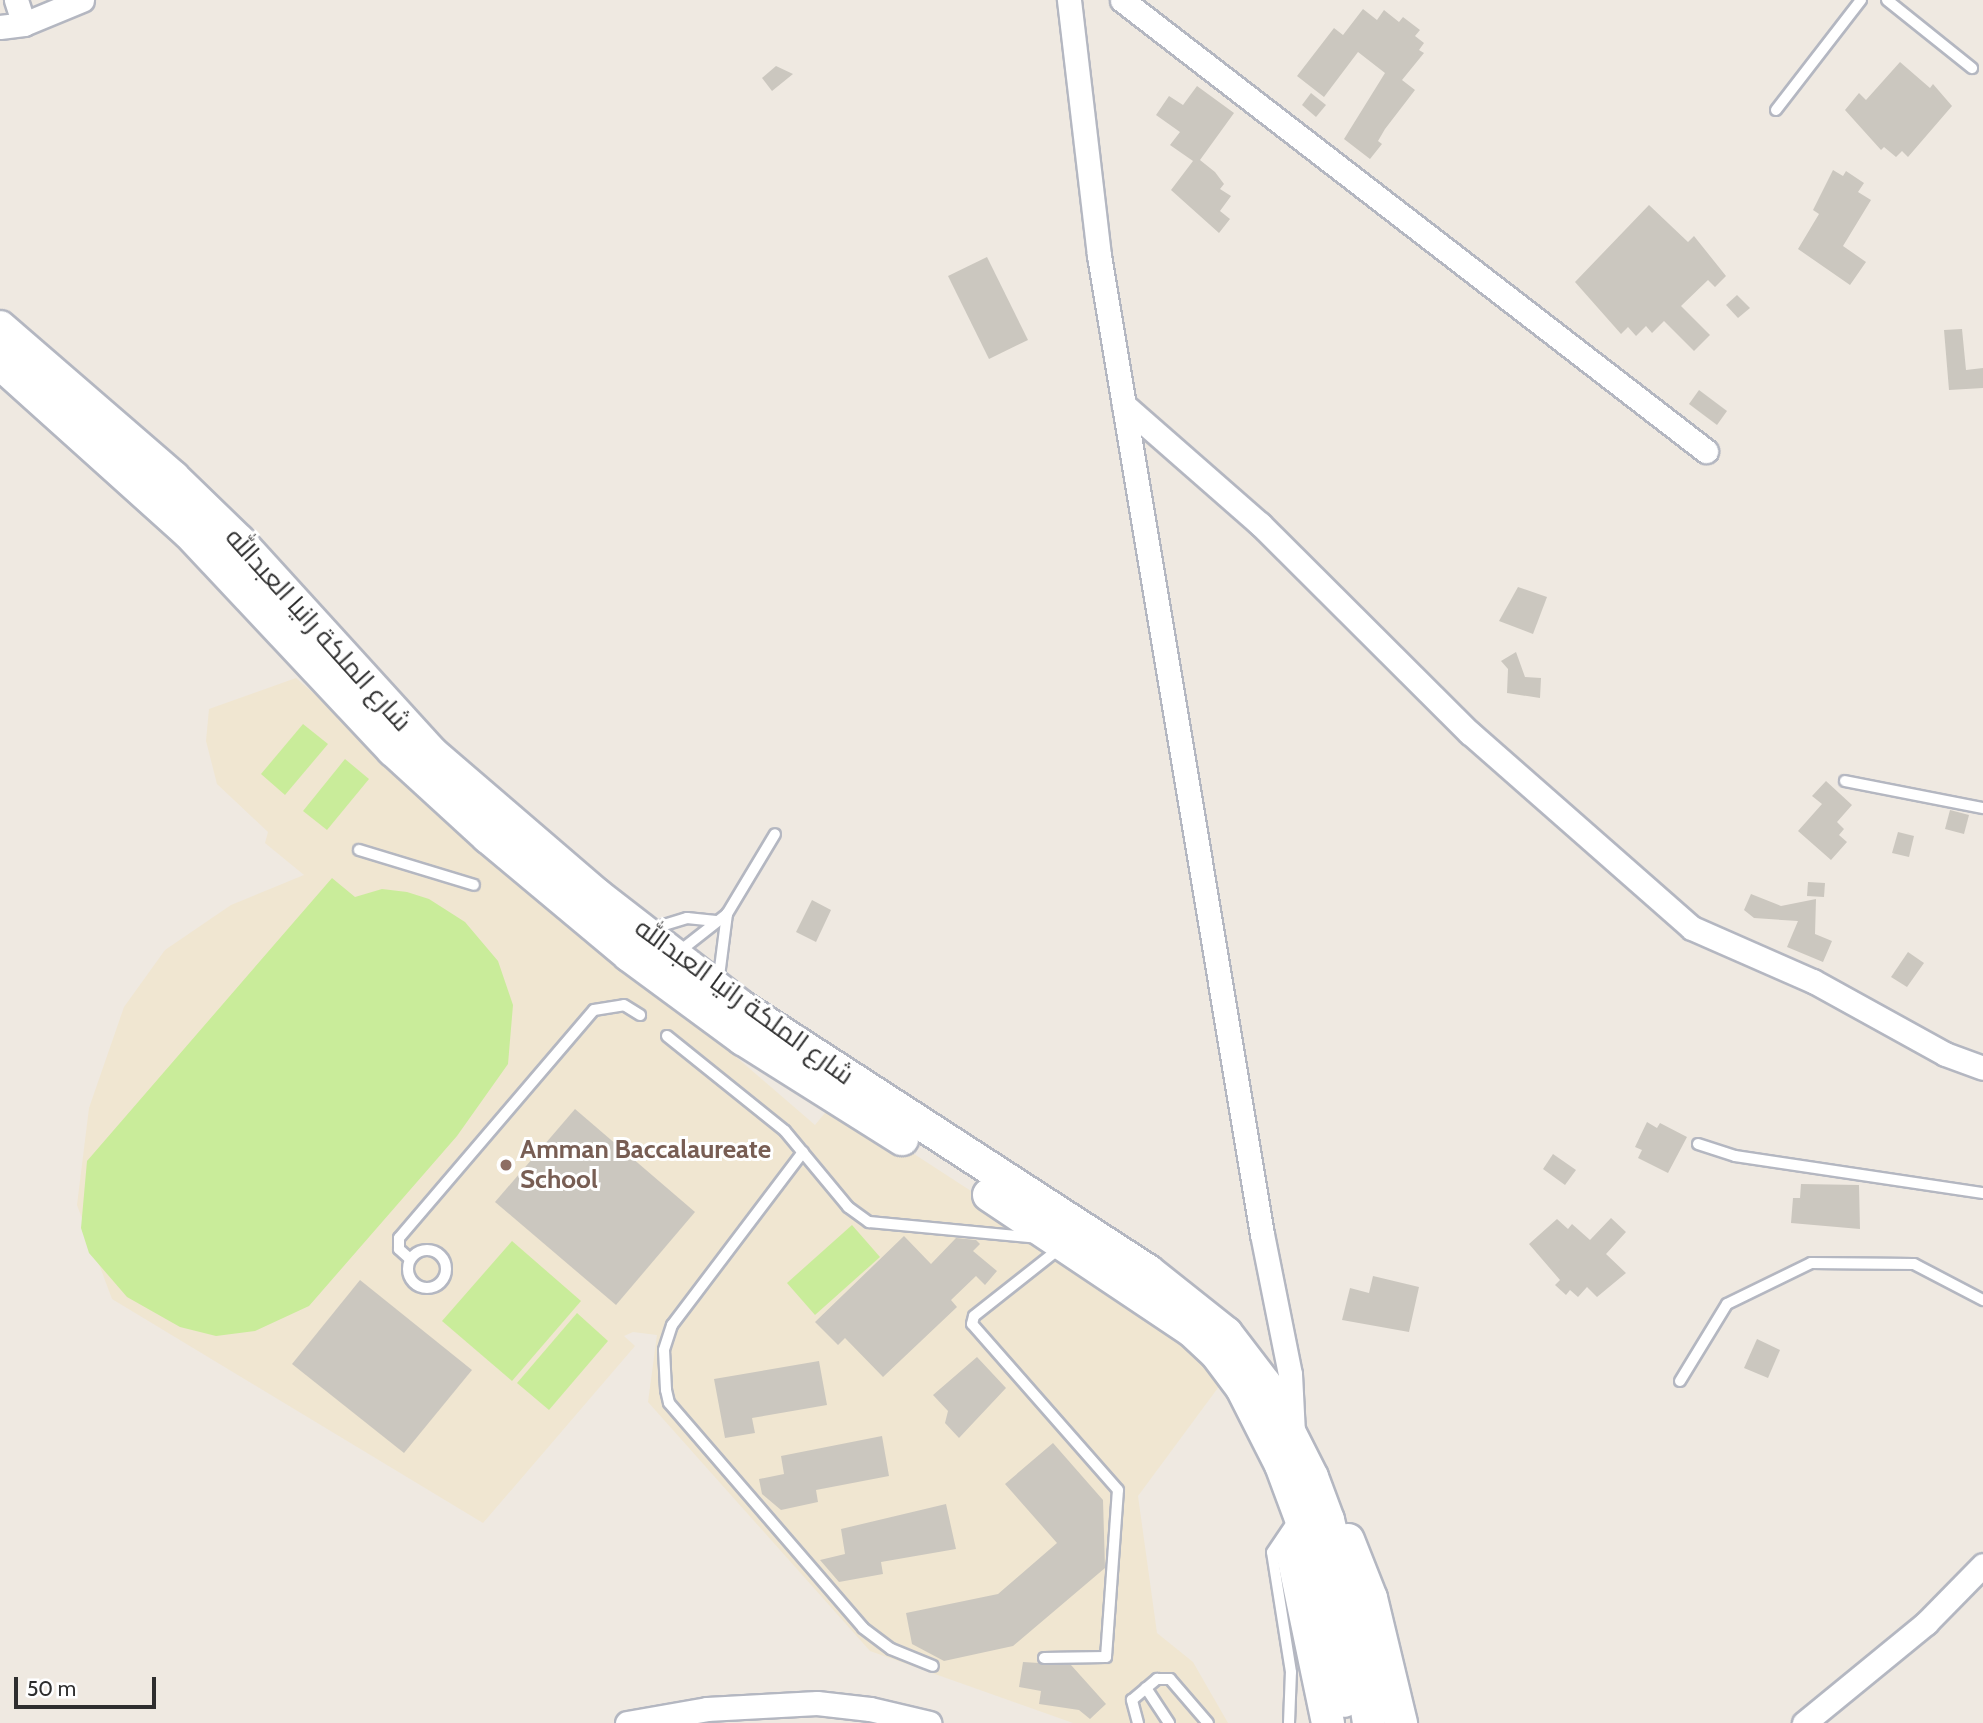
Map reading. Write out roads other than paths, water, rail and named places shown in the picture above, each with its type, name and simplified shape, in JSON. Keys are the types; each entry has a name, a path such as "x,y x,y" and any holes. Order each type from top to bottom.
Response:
{"main road":[{"name":"شارع الملكة رانيا العبدالله","path":"0,327 173,477 239,541 432,753 673,956 718,990 1174,1290 1240,1349 1293,1433 1299,1500 1327,1606 1349,1723"},
{"name":"شارع الملكة رانيا العبدالله","path":"0,363 136,481 241,584 393,750 550,890 743,1039 1061,1242 1167,1313 1215,1352 1253,1407 1299,1500 1328,1520 1354,1628 1369,1723"},
{"path":"1299,1500 1321,1690 1328,1723"},
{"path":"1299,1500 1361,1566 1401,1723"}],"street":[{"path":"16,0 24,24"},
{"path":"0,27 24,24 82,0"},
{"path":"1069,0 1085,163 1266,1258 1290,1374 1293,1433"},
{"path":"1122,0 1706,450"},
{"path":"1124,405 1260,524 1470,733 1692,928 1813,981 1945,1054 1983,1068"},
{"path":"1804,1723 1902,1644 1983,1566"},
{"path":"627,1723 707,1709 817,1703 870,1709 929,1723"}],"lane":[{"path":"1776,110 1861,0"},
{"path":"1886,0 1972,68"},
{"path":"1845,781 1983,807"},
{"path":"673,956 727,914 775,834"},
{"path":"359,850 474,885"},
{"path":"718,990 727,914"},
{"path":"643,931 687,918 716,922"},
{"path":"410,1259 399,1249 399,1238 594,1010 624,1005 640,1015"},
{"path":"667,1036 785,1131 848,1207 869,1222 1061,1242"},
{"path":"1698,1144 1735,1156 1983,1193"},
{"path":"803,1153 671,1325 663,1364 669,1403 863,1628 891,1649 933,1666"},
{"path":"1044,1658 1107,1655 1118,1489 971,1324 974,1316 1061,1242"},
{"path":"1680,1381 1727,1304 1811,1263 1914,1265 1983,1300"},
{"path":"1289,1723 1291,1672 1272,1552 1299,1500"},
{"path":"1291,1672 1321,1690"},
{"path":"1139,1723 1132,1700 1157,1679 1170,1679 1208,1723"},
{"path":"1146,1688 1169,1723"}],"place":[{"name":"Amman Baccalaureate School","path":"506,1165"}]}
